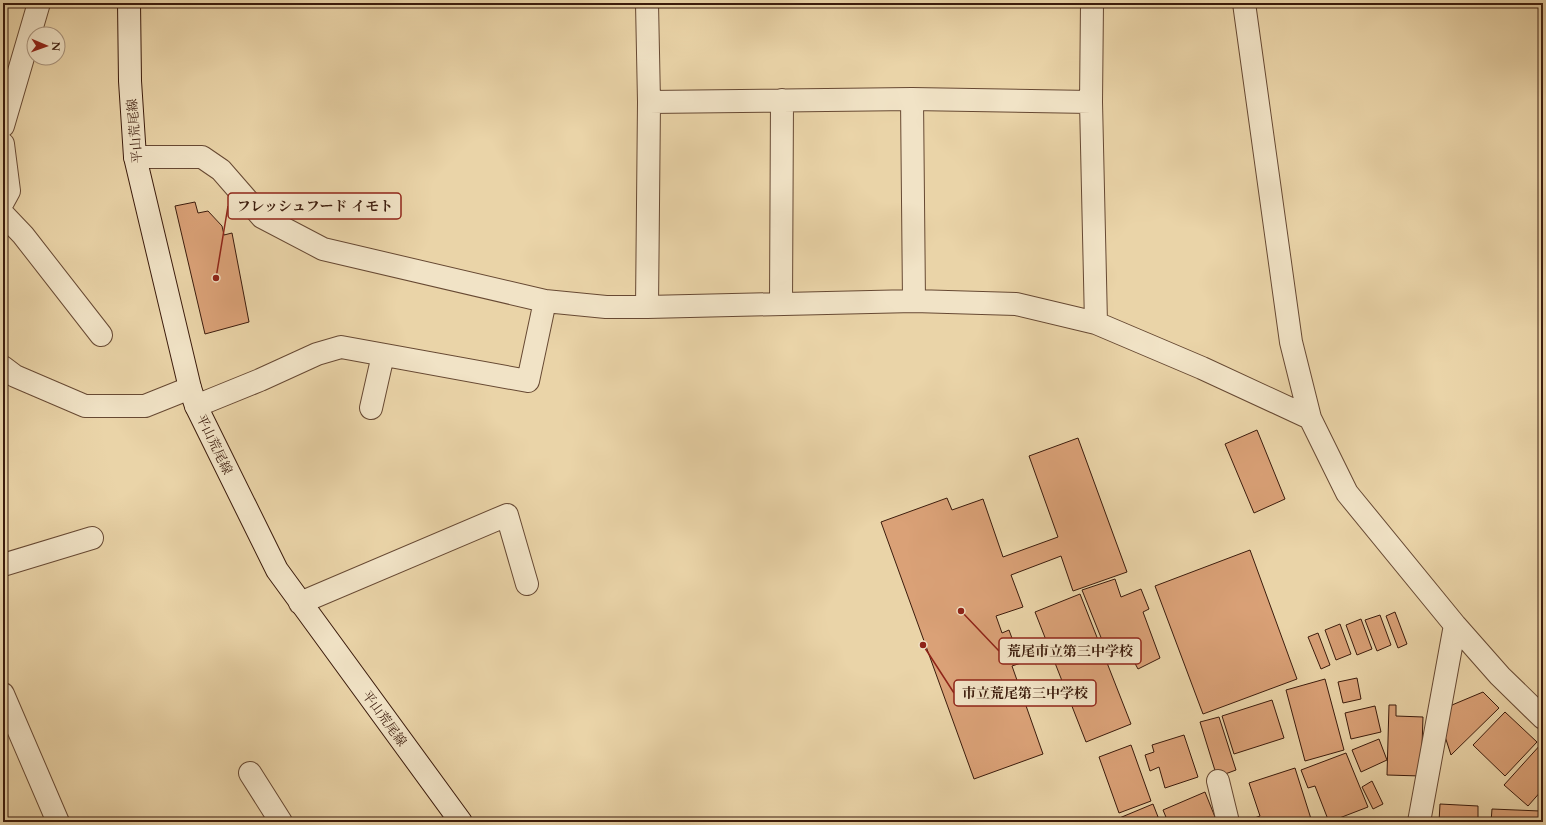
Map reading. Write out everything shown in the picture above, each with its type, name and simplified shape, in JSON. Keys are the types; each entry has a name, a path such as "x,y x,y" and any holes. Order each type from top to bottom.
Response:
{"street":[{"path":"3,126 39,3"},
{"name":"平山荒尾線","path":"129,3 130,81 135,157 193,397 276,570 461,822"},
{"path":"647,3 649,102 647,307"},
{"path":"1092,3 1091,102 1096,323"},
{"path":"1244,3 1290,342 1310,418 1347,493 1455,625 1500,676 1543,718"},
{"path":"649,102 912,99 1091,102"},
{"path":"912,99 914,301"},
{"path":"782,100 782,304"},
{"path":"3,144 9,190 3,202"},
{"path":"135,157 202,157 221,170 262,217 323,249 546,301 606,307 914,301 1016,304 1096,323 1202,368 1310,418"},
{"path":"3,214 23,236 101,335"},
{"path":"3,367 15,376 85,406 145,406 193,397 260,380 317,354 342,347 528,381 546,301"},
{"path":"371,408 383,355"},
{"path":"300,603 507,515 527,584"},
{"path":"3,565 92,538"},
{"path":"1419,822 1455,625"},
{"path":"3,694 58,822"},
{"path":"250,773 281,822"},
{"path":"1218,781 1228,822"}],"building":[{"path":"195,202 198,213 208,211 222,226 224,235 232,233 249,322 205,334 175,206"},
{"path":"1257,430 1285,499 1254,513 1225,444"},
{"path":"1078,438 1127,572 1073,591 1061,556 1011,575 1023,607 996,616 1002,633 1009,630 1021,663 1012,666 1043,754 974,779 881,522 947,498 952,510 983,499 1003,557 1058,537 1029,456"},
{"path":"1250,550 1297,679 1203,714 1155,586"},
{"path":"1115,579 1121,597 1141,589 1149,609 1143,612 1160,658 1138,669 1132,658 1129,660 1122,644 1106,650 1082,590"},
{"path":"1080,594 1131,724 1086,742 1035,612"},
{"path":"1395,612 1407,644 1398,648 1386,616"},
{"path":"1380,615 1391,645 1377,651 1365,620"},
{"path":"1361,619 1372,649 1357,655 1346,625"},
{"path":"1340,624 1351,654 1336,660 1325,630"},
{"path":"1318,633 1330,665 1321,669 1308,637"},
{"path":"1357,678 1361,699 1343,703 1338,682"},
{"path":"1325,679 1344,750 1305,761 1286,690"},
{"path":"1483,692 1499,708 1451,755 1441,724 1452,705"},
{"path":"1272,700 1284,738 1234,754 1222,716"},
{"path":"1389,705 1396,705 1396,716 1423,717 1421,776 1387,775"},
{"path":"1375,706 1381,732 1351,739 1345,713"},
{"path":"1505,712 1537,742 1505,776 1473,745"},
{"path":"1219,717 1236,770 1217,777 1200,722"},
{"path":"1184,735 1198,777 1165,788 1159,767 1150,771 1145,755 1154,752 1152,745"},
{"path":"1379,739 1387,760 1361,772 1352,750"},
{"path":"1542,743 1543,789 1528,806 1504,785"},
{"path":"1131,745 1151,801 1119,813 1099,757"},
{"path":"1346,753 1368,807 1329,822 1315,786 1308,788 1301,770"},
{"path":"1295,768 1312,822 1247,822 1246,821 1260,816 1249,783"},
{"path":"1372,781 1383,804 1373,809 1362,787"},
{"path":"1205,792 1217,822 1168,822 1163,810"},
{"path":"1153,804 1160,822 1118,822 1117,819"},
{"path":"1440,804 1478,806 1478,822 1439,822"},
{"path":"1492,809 1540,811 1539,822 1491,822"}],"place":[{"name":"フレッシュフード イモト","path":"216,278"},
{"name":"荒尾市立第三中学校","path":"961,611"},
{"name":"市立荒尾第三中学校","path":"923,645"}]}
